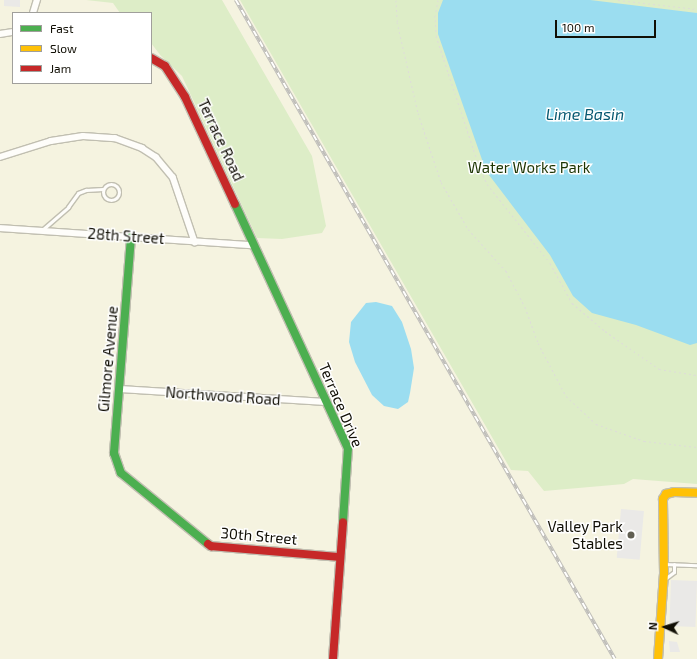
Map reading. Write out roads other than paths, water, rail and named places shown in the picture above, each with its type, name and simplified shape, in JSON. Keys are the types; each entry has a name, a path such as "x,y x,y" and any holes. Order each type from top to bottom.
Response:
{"street":[{"path":"33,12 37,0"},
{"path":"0,34 12,32"},
{"name":"Terrace Road","path":"152,59 165,66 185,97 252,245"},
{"path":"0,157 51,141 83,136 115,138 142,148 156,157 173,177 195,242"},
{"name":"28th Street","path":"0,228 252,245"},
{"name":"Gilmore Avenue","path":"127,479 117,467 114,453 132,237"},
{"name":"Terrace Drive","path":"252,245 348,448 333,659"},
{"name":"Northwood Road","path":"119,389 327,402"},
{"name":"30th Street","path":"127,479 211,546 340,557"},
{"path":"658,659 664,564 663,503 666,494 697,493"}],"lane":[{"path":"42,230 68,207 78,193 86,190 103,189 107,184 113,184 118,188 119,195 114,200 108,200 104,196 103,189"},
{"path":"664,564 697,565"},
{"path":"663,579 674,572 674,564"}],"water":[{"name":"Lime Basin","path":"443,0 590,0 697,13 697,343 690,345 636,325 592,313 573,296 550,255 486,171 438,34 438,13"},
{"path":"376,302 392,306 402,322 411,349 414,368 410,393 408,402 398,409 384,406 372,395 355,362 349,342 351,322 366,303"}],"railway":[{"path":"236,0 615,659"}],"place":[{"name":"Valley Park Stables","path":"631,535"}],"park label":[{"name":"Water Works Park","path":"529,168"}]}
